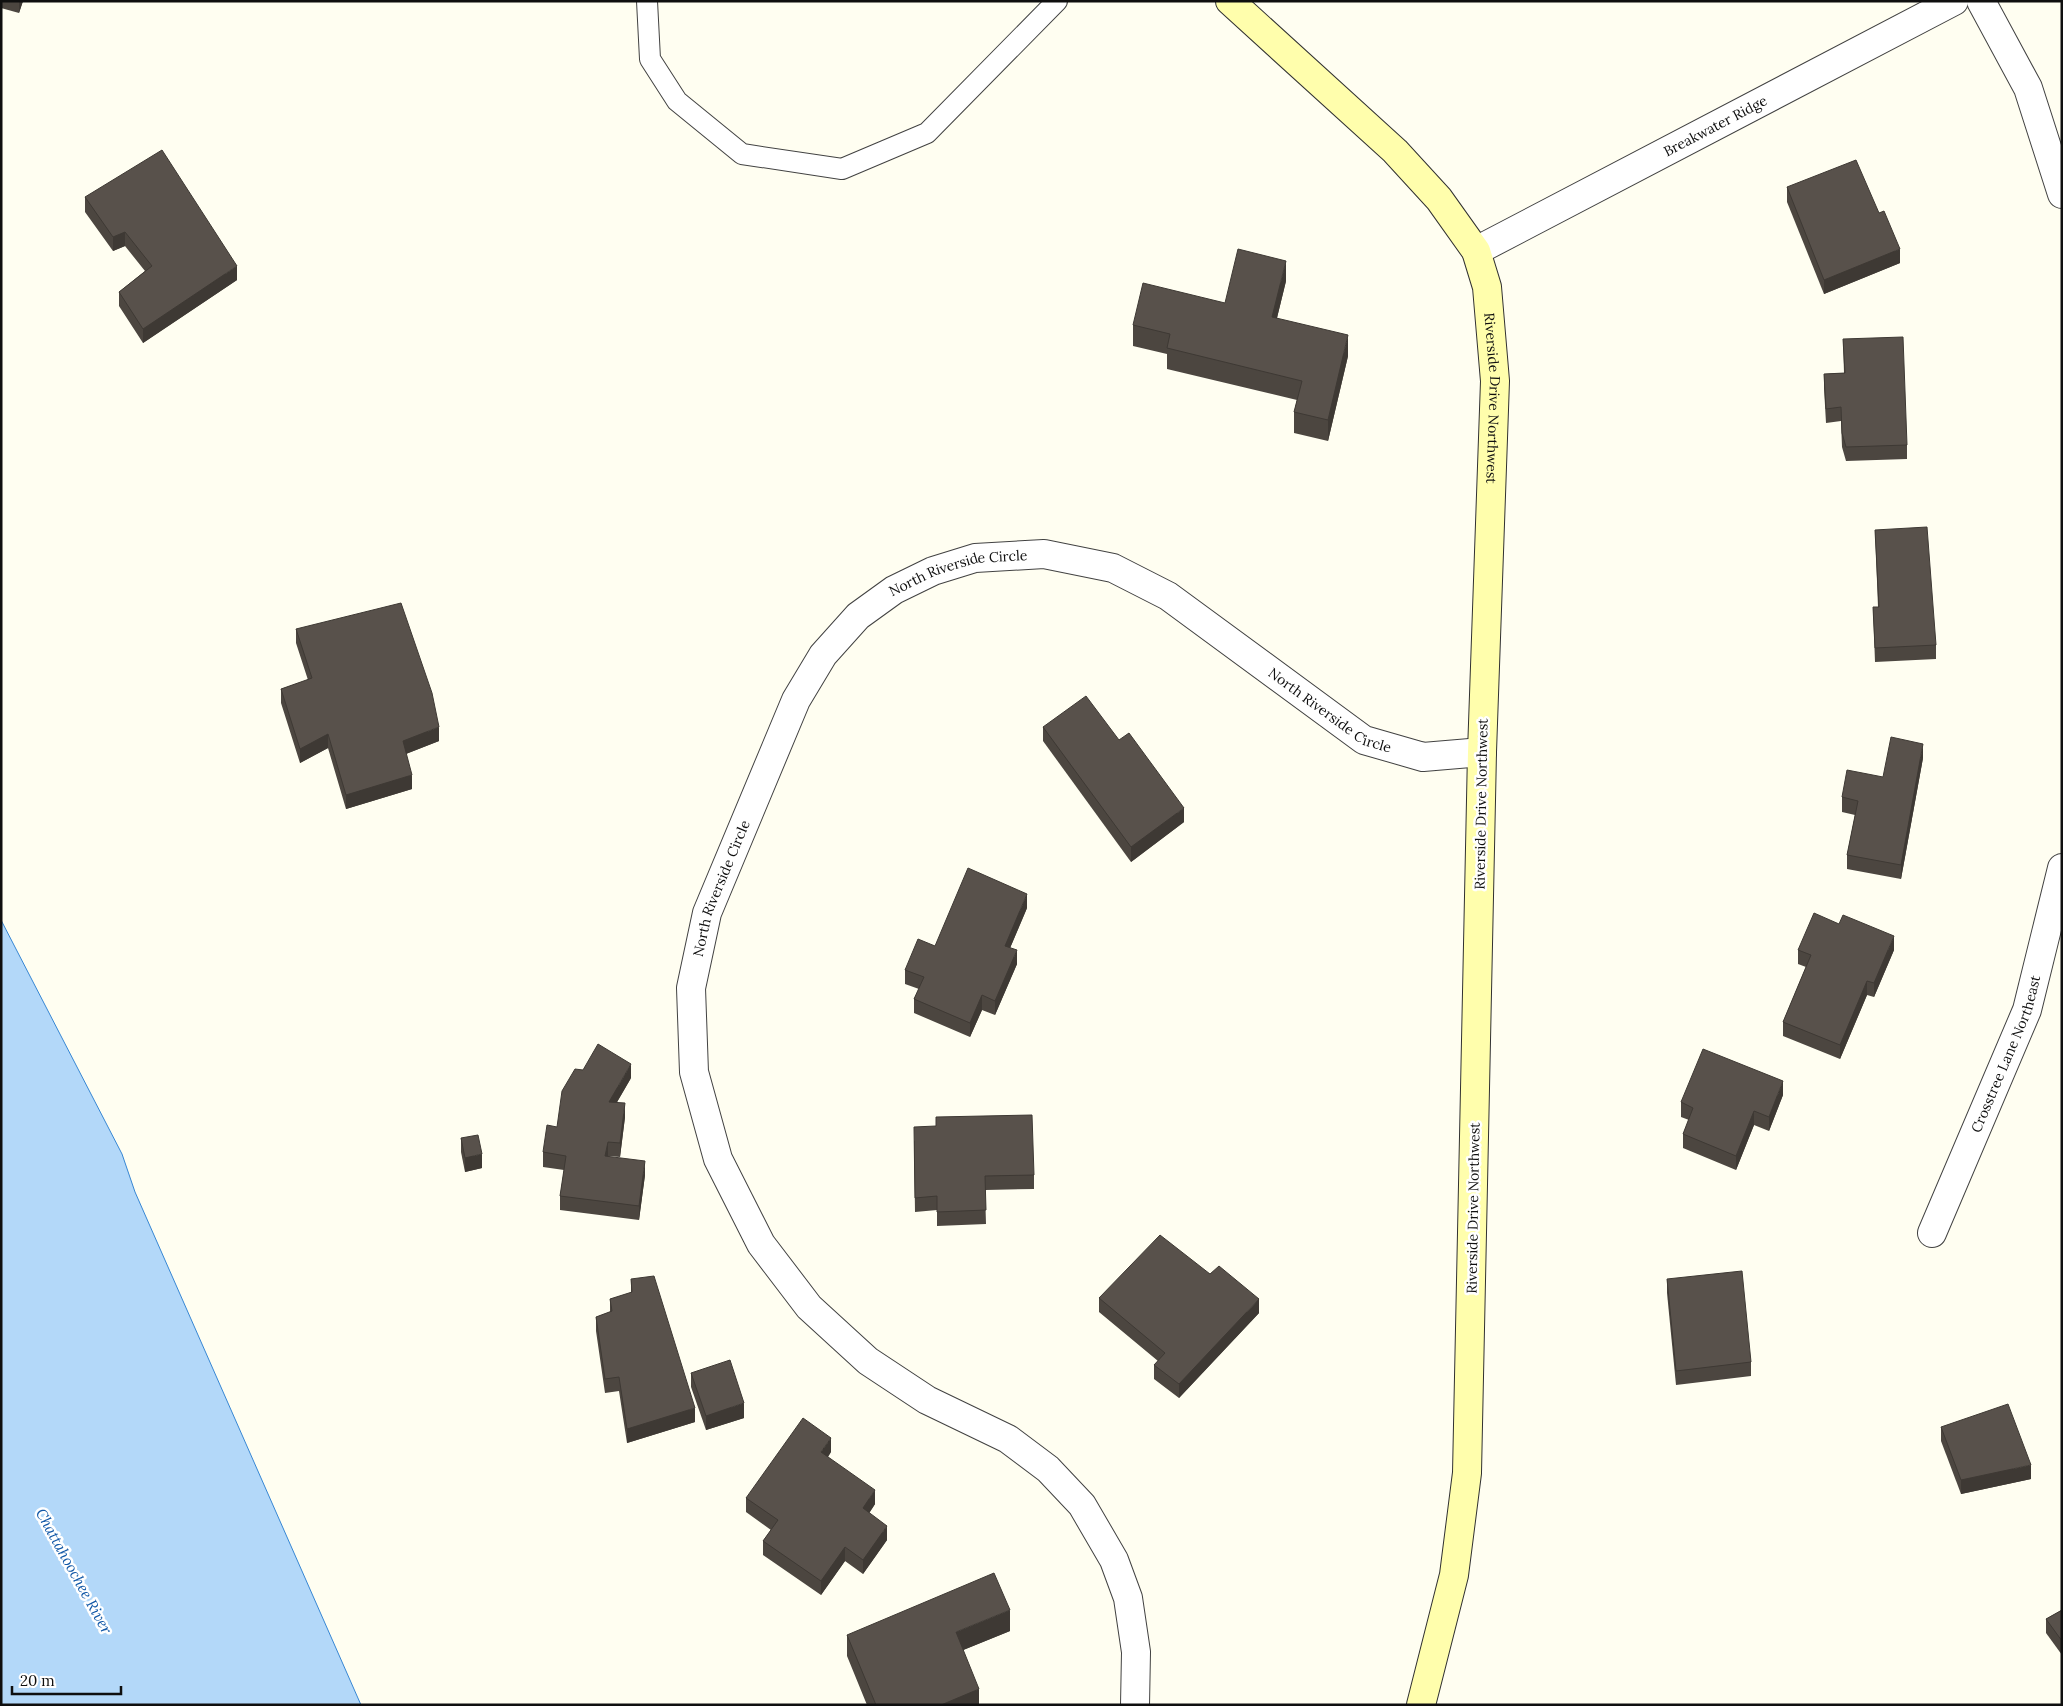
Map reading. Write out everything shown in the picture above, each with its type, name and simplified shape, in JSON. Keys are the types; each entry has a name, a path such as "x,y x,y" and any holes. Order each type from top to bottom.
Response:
{"street":[{"name":"Riverside Drive Northwest","path":"1230,1 1395,151 1439,199 1476,251 1487,287 1495,381 1482,752 1467,1474 1454,1575 1421,1705"},
{"name":"Breakwater Ridge","path":"1476,251 1954,1"},
{"path":"1981,1 2028,88 2062,194"},
{"name":"North Riverside Circle","path":"1135,1705 1136,1652 1128,1598 1114,1560 1082,1505 1048,1469 1008,1439 927,1400 868,1361 809,1307 761,1244 718,1159 694,1072 691,988 706,912 796,700 823,655 858,616 894,590 933,571 975,558 1044,554 1113,568 1168,596 1364,740 1423,757 1482,752"},
{"name":"Crosstree Lane Northeast","path":"1932,1233 2027,1010 2062,868"}],"lane":[{"path":"647,1 650,59 677,101 742,154 842,169 927,133 1057,1"}],"water":[{"name":"Chattahoochee River","path":"1,920 122,1154 135,1192 361,1705 1,1705"}],"building":[{"path":"162,150 237,266 143,329 119,292 152,266 125,232 113,237 85,197"},
{"path":"1856,160 1879,213 1884,211 1900,249 1824,280 1787,187"},
{"path":"1238,249 1286,261 1272,317 1348,335 1328,420 1294,412 1302,381 1167,348 1170,334 1133,325 1143,283 1225,303"},
{"path":"1903,337 1907,445 1846,447 1842,433 1841,407 1826,409 1824,374 1845,373 1843,339"},
{"path":"1927,527 1936,645 1875,648 1873,607 1879,607 1875,530"},
{"path":"401,603 432,693 439,727 403,741 412,775 346,795 328,734 300,749 281,689 312,678 296,629"},
{"path":"1086,696 1119,740 1129,733 1184,808 1131,847 1043,727"},
{"path":"1891,737 1923,744 1901,865 1847,855 1858,801 1842,797 1847,770 1883,777"},
{"path":"968,868 1027,894 1005,946 1017,950 995,1001 982,995 970,1023 914,999 924,977 905,970 918,939 935,946"},
{"path":"1814,913 1839,924 1843,915 1894,936 1874,983 1867,981 1840,1045 1783,1022 1811,955 1798,950"},
{"path":"598,1044 631,1064 609,1102 625,1103 620,1143 608,1142 605,1156 645,1161 639,1206 560,1196 566,1156 543,1152 547,1125 557,1127 562,1091 575,1069 583,1070"},
{"path":"1703,1049 1783,1081 1769,1117 1754,1111 1736,1156 1683,1134 1693,1108 1681,1102"},
{"path":"1032,1115 1034,1175 985,1176 986,1210 937,1212 937,1196 915,1198 914,1127 936,1126 936,1117"},
{"path":"478,1135 482,1154 465,1158 461,1138"},
{"path":"1160,1235 1210,1274 1219,1266 1259,1299 1179,1384 1154,1365 1165,1353 1099,1298"},
{"path":"1742,1271 1751,1362 1676,1371 1667,1279"},
{"path":"654,1276 695,1408 627,1429 619,1377 605,1379 596,1317 612,1311 610,1299 632,1292 631,1279"},
{"path":"730,1360 744,1403 706,1416 691,1373"},
{"path":"2008,1404 2031,1465 1961,1480 1941,1427"},
{"path":"803,1418 831,1438 821,1452 875,1490 863,1508 887,1526 863,1560 845,1547 821,1581 763,1541 778,1520 746,1498"},
{"path":"994,1573 1010,1610 956,1632 979,1689 941,1705 876,1705 847,1635"},
{"path":"2062,1610 2062,1641 2046,1619"}]}
